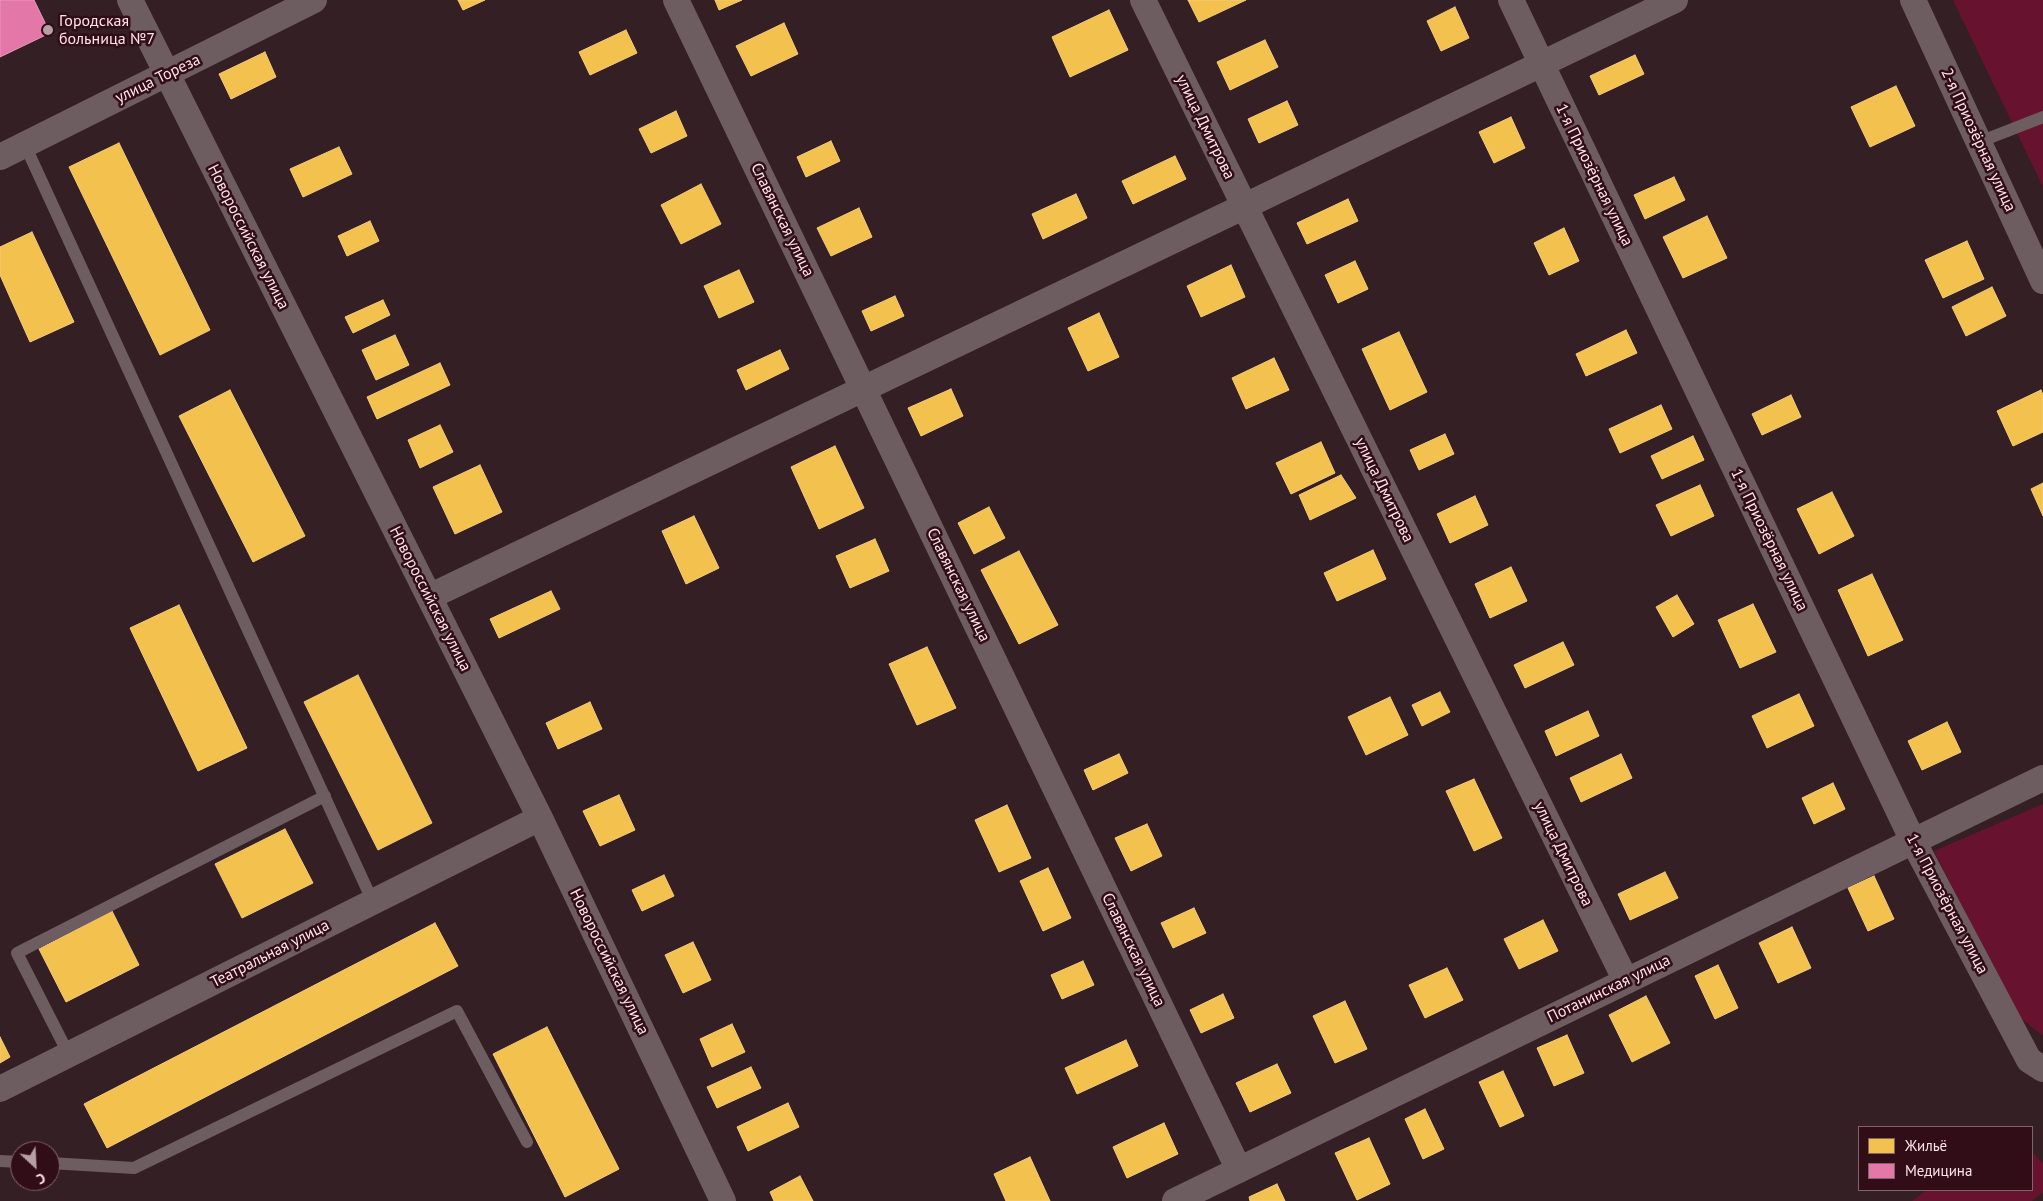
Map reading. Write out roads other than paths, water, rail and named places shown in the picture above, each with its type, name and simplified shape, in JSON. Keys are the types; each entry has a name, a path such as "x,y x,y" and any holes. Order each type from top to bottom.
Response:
{"street":[{"name":"Новороссийская улица","path":"130,0 540,818 723,1201"},
{"name":"улица Тореза","path":"0,157 314,0"},
{"name":"Славянская улица","path":"676,0 1239,1170"},
{"name":"улица Дмитрова","path":"1143,0 1626,981"},
{"name":"1-я Приозёрная улица","path":"1511,0 1913,841 2029,1060 2043,1069"},
{"path":"429,597 1675,0"},
{"name":"2-я Приозёрная улица","path":"1913,0 2043,281"},
{"name":"Потанинская улица","path":"1175,1201 2043,778"},
{"name":"Театральная улица","path":"0,1090 540,818"}],"lane":[{"path":"1979,142 2043,117"},
{"path":"25,145 373,902"},
{"path":"69,1055 17,953 324,796"},
{"path":"60,1164 134,1168 457,1011 527,1142"}],"place":[{"name":"Городская больница №7","path":"48,30"}]}
